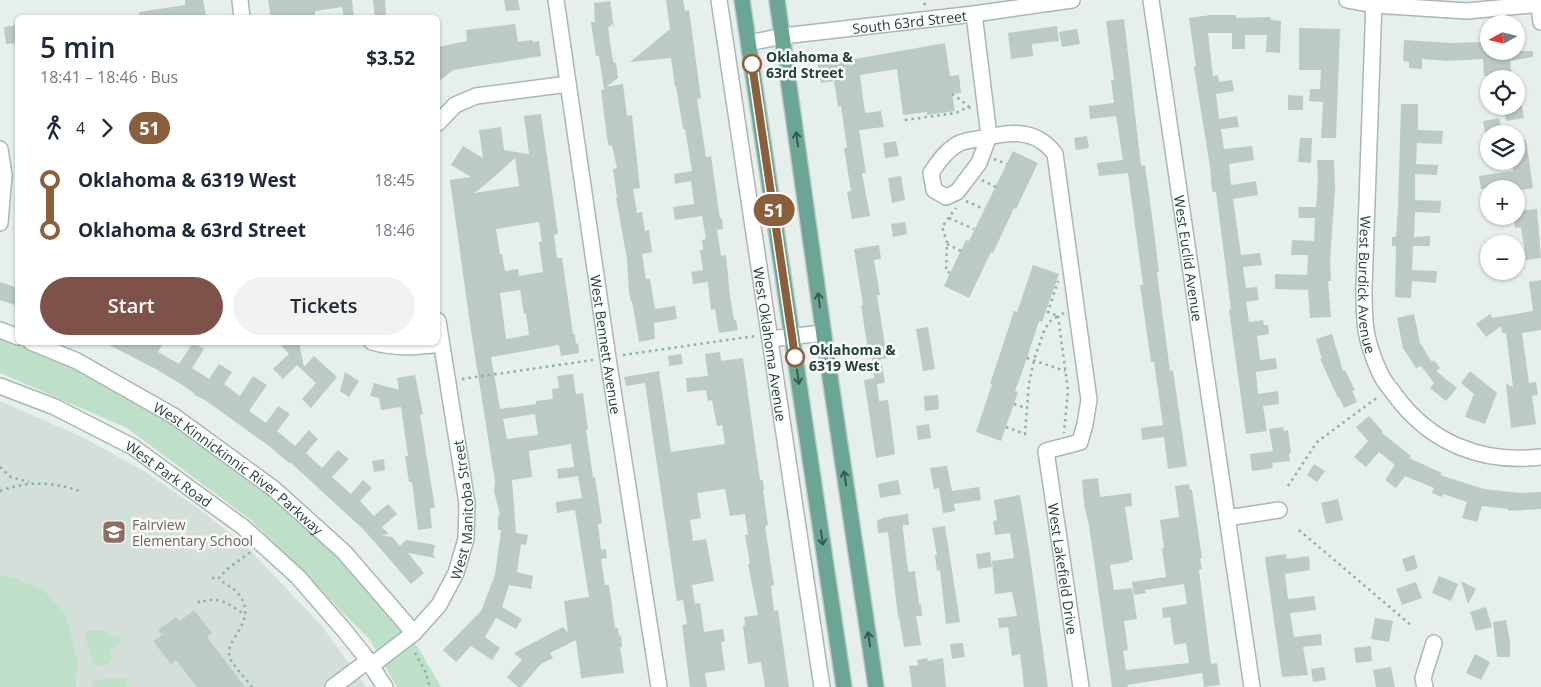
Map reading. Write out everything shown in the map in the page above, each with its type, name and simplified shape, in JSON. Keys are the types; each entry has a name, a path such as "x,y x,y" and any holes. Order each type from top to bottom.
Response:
{"main road":[{"name":"West Oklahoma Avenue","path":"742,0 844,687"},
{"path":"777,0 823,333 876,687"}],"street":[{"path":"240,0 242,15"},
{"name":"West Bennett Avenue","path":"556,0 659,687"},
{"name":"West Oklahoma Avenue","path":"719,0 763,338 822,687"},
{"name":"South 63rd Street","path":"749,43 783,36 974,14 1072,0"},
{"name":"West Euclid Avenue","path":"1151,0 1252,687"},
{"path":"1347,0 1467,11 1539,3 1541,22"},
{"name":"West Burdick Avenue","path":"1374,3 1364,288 1366,330 1380,374 1408,412 1432,433 1456,446 1490,457 1541,457"},
{"path":"974,14 984,106"},
{"path":"440,121 455,105 476,96 568,84"},
{"name":"West Lakefield Drive","path":"984,106 988,136 1019,132 1038,138 1048,144 1056,154 1089,400 1080,442 1046,451 1081,687"},
{"path":"0,150 11,175 0,223"},
{"path":"0,330 15,336"},
{"path":"763,338 823,333"},
{"name":"West Manitoba Street","path":"333,687 414,634 439,605 456,573 466,539 466,503 440,336"},
{"name":"West Kinnickinnic River Parkway","path":"38,345 77,361 174,416 274,489 344,552 414,634"},
{"path":"381,345 413,347 432,345"},
{"name":"West Park Road","path":"0,386 55,407 133,447 244,527 298,577 370,663"},
{"path":"1227,518 1278,510"},
{"path":"1425,687 1423,678 1434,644"},
{"path":"370,663 385,687"}],"path":[{"path":"923,7 927,0"},
{"path":"952,94 969,107"},
{"path":"905,120 956,113 969,107 984,106"},
{"path":"988,165 996,154"},
{"path":"993,158 1007,164"},
{"path":"986,182 996,187"},
{"path":"972,203 984,209"},
{"path":"950,273 946,271 947,244 942,228 958,205"},
{"path":"949,218 974,229"},
{"path":"947,244 961,250"},
{"path":"1058,316 1048,312 1059,280"},
{"path":"1006,428 1024,434 1034,360 1044,331 1049,322 1067,310"},
{"path":"1058,316 1066,371 1068,404 1064,433"},
{"path":"623,355 763,338"},
{"path":"1026,358 1066,371"},
{"path":"462,379 593,360"},
{"path":"1288,486 1317,442 1378,397"},
{"path":"1014,404 1026,408"},
{"path":"0,467 11,477 31,483 66,486 83,492"},
{"path":"0,491 31,483"},
{"path":"1299,530 1412,626"},
{"path":"219,578 226,570 252,551"},
{"path":"212,578 219,578 240,595 245,615 243,626 229,649 230,658 252,687"},
{"path":"198,601 200,603 210,599 219,600 245,615"},
{"path":"415,653 425,671 430,687"}],"shaded area":[{"name":"Fairview Elementary School","path":"0,401 84,438 144,471 206,514 251,551 321,625 366,687 0,687"}],"green space":[{"path":"0,337 115,386 213,445 332,546 419,649 441,687 397,687 370,640 252,521 127,428 0,373"},
{"path":"0,576 15,578 43,590 66,615 77,659 76,687 0,687"},
{"path":"84,631 107,631 110,637 116,635 119,637 121,642 119,646 110,649 112,658 109,664 93,665"},
{"path":"126,677 127,687 93,687 92,681"}],"building":[{"path":"185,0 203,0 206,15 140,15 139,12 185,5"},
{"path":"268,0 352,0 354,15 343,15 342,7 315,11 315,15 270,15"},
{"path":"373,0 385,0 386,15 375,15"},
{"path":"504,0 518,0 520,10 506,11"},
{"path":"666,0 683,0 685,11 689,10 701,98 697,99 706,157 711,156 720,219 722,218 723,229 717,230 721,256 726,255 730,296 734,320 736,320 738,330 719,333 715,309 711,310 708,282 693,284 691,272 703,270 700,250 703,250 702,240 706,239 702,216 675,220 673,207 694,204 691,181 675,184 674,174 692,171 671,58 630,62 670,29"},
{"path":"610,1 614,27 611,23 611,26 608,27 612,56 614,63 616,63 618,78 606,87 623,84 627,116 632,115 640,188 633,189 637,213 642,212 645,231 649,230 652,252 642,254 646,279 650,279 655,309 675,306 677,319 654,323 655,339 639,342 629,292 627,259 616,198 613,169 617,168 612,145 609,146 607,138 601,90 604,89 599,56 596,56 591,22 595,22 594,3"},
{"path":"1211,15 1236,15 1236,18 1270,17 1271,20 1281,21 1280,53 1266,52 1267,35 1245,35 1245,49 1232,49 1232,33 1208,33 1213,76 1218,75 1219,82 1232,80 1234,91 1216,94 1219,119 1237,116 1239,127 1221,129 1224,149 1252,146 1254,160 1229,164 1231,185 1256,181 1258,195 1233,199 1241,255 1260,253 1262,265 1243,267 1246,288 1257,287 1259,300 1246,302 1249,322 1263,320 1264,325 1268,325 1269,334 1257,336 1260,360 1276,358 1277,369 1256,372 1258,394 1278,391 1279,404 1263,406 1267,431 1246,434 1229,310 1231,309 1216,192 1212,192 1189,18"},
{"path":"1124,19 1141,166 1145,165 1170,371 1173,370 1187,466 1168,469 1164,437 1142,440 1141,428 1163,425 1154,362 1151,362 1140,285 1143,285 1128,173 1099,176 1097,163 1123,160 1116,116 1090,119 1089,106 1114,103 1111,80 1114,80 1106,21"},
{"path":"515,24 518,42 539,41 541,56 453,70 440,80 440,47 467,41 466,30"},
{"path":"15,25 15,43 6,44 4,27"},
{"path":"1057,26 1059,41 1032,44 1033,56 1011,59 1008,33"},
{"path":"1299,28 1340,29 1336,138 1321,138 1323,102 1309,101 1310,89 1320,89 1321,70 1299,70"},
{"path":"1077,29 1080,44 1062,47 1059,32"},
{"path":"1404,40 1452,43 1480,42 1480,59 1448,61 1422,59 1422,69 1409,68 1409,62 1403,61"},
{"path":"945,43 950,76 959,75 961,93 952,94 955,111 927,115 927,112 903,115 897,69 860,75 865,113 881,111 884,127 859,130 866,173 862,173 870,216 852,219 847,192 851,191 844,148 847,148 841,106 838,107 834,81 821,83 816,55 836,51 838,62"},
{"path":"1525,51 1533,51 1533,57 1525,58"},
{"path":"1483,60 1516,60 1510,61 1511,70 1484,70"},
{"path":"1288,95 1303,96 1303,110 1288,110"},
{"path":"1401,104 1418,104 1418,130 1443,131 1442,144 1417,143 1416,164 1438,165 1437,175 1415,174 1415,200 1441,201 1440,213 1415,212 1414,237 1430,236 1430,246 1413,246 1412,270 1437,271 1436,283 1412,281 1411,298 1395,297 1396,246 1392,246 1392,237 1396,237 1398,208"},
{"path":"541,114 558,234 554,235 557,258 562,258 573,334 575,334 576,344 578,343 579,353 561,356 559,345 491,357 500,409 536,404 536,401 553,399 552,389 559,388 557,376 573,374 576,394 583,393 588,430 586,430 602,523 598,524 601,550 606,549 607,558 601,559 605,585 609,585 615,628 618,628 619,636 621,635 622,647 620,647 624,673 581,678 576,640 550,653 553,658 541,664 521,687 518,687 507,677 522,660 514,653 563,627 568,633 564,601 589,597 575,510 557,513 556,502 582,498 578,476 558,479 557,469 574,467 571,444 529,451 532,477 512,480 516,533 528,535 526,545 521,544 517,572 533,576 531,589 509,585 502,607 522,619 516,629 496,618 485,637 500,648 492,660 471,646 456,662 443,650 481,611 495,575 501,530 498,530 498,515 500,515 494,491 495,482 450,180 471,177 451,165 463,146 483,158 479,130 501,127 504,150 529,154 524,116","holes":["515,158 519,186 474,193","539,222 542,242 539,242 543,272 519,276 518,269 505,271 496,229","520,290 529,335 506,339 500,293","535,414 538,435 507,439 503,419"]},
{"path":"1505,115 1524,115 1524,118 1506,121"},
{"path":"1499,118 1501,125 1484,125 1483,121"},
{"path":"1087,136 1089,148 1076,150 1074,138"},
{"path":"1300,138 1312,138 1311,163 1298,162"},
{"path":"1525,140 1533,188 1525,189 1525,180 1480,180 1480,182 1479,176 1513,170 1525,170"},
{"path":"896,141 899,156 885,158 883,143"},
{"path":"1013,151 1038,163 969,298 944,286 966,240 969,241"},
{"path":"1317,160 1334,160 1335,189 1330,260 1331,281 1328,281 1331,317 1310,318 1308,290 1275,289 1275,274 1307,275 1308,255 1291,255 1292,240 1314,241 1315,218 1299,218 1298,207 1316,207"},
{"path":"901,176 905,200 892,203 888,178"},
{"path":"1537,209 1541,258 1526,260 1525,235 1522,235 1521,227 1515,228 1515,225 1525,225 1525,210"},
{"path":"905,222 907,234 893,237 891,224"},
{"path":"879,245 881,259 874,260 880,295 877,295 887,358 881,359 885,383 877,384 879,401 888,400 895,454 876,458 864,380 874,378 872,357 869,357 854,249"},
{"path":"1033,265 1059,274 1042,322 1039,321 1015,391 1018,392 1001,441 976,432 1014,311 1017,312"},
{"path":"1541,280 1541,330 1522,333 1529,383 1536,382 1538,395 1532,396 1536,424 1511,428 1506,384 1513,387 1506,333 1502,333 1501,326 1486,337 1476,324 1490,314 1492,318 1533,311 1529,282"},
{"path":"0,282 15,287 15,305 0,300"},
{"path":"1414,314 1420,343 1432,362 1434,360 1440,368 1436,371 1457,388 1446,401 1430,388 1434,383 1421,366 1416,368 1403,348 1397,318"},
{"path":"928,327 935,369 923,371 916,329"},
{"path":"1332,334 1343,371 1345,370 1355,390 1352,391 1357,402 1344,408 1320,359 1322,359 1316,339"},
{"path":"109,345 162,345 158,352 179,364 191,345 198,345 204,349 192,368 209,379 219,364 232,372 224,384 240,396 253,376 267,385 249,411 266,423 278,406 290,414 277,431 295,446 309,430 318,439 306,453 322,468 338,450 349,459 332,477 351,494 363,480 372,488 360,501 374,516 388,504 397,514 382,527 389,534 381,535 392,537 400,546 406,540 435,545 433,555 436,558 408,553 424,573 411,584 364,530 290,462 205,400 194,395 184,386"},
{"path":"281,345 300,345 304,367 314,356 337,377 311,408 302,399 316,383 297,365 283,379 273,369 289,354"},
{"path":"720,352 721,361 743,358 760,480 763,480 768,525 765,526 774,585 771,586 774,611 778,610 789,687 765,687 761,662 748,664 743,626 745,625 744,617 758,615 748,564 750,564 745,535 748,535 745,514 730,516 725,489 697,493 701,518 690,520 693,541 706,539 714,581 692,585 695,604 700,603 704,632 723,629 725,641 721,642 725,670 705,673 707,687 690,687 682,625 687,624 683,600 677,601 645,383 626,386 624,377 659,371 671,452 725,444 722,425 717,426 712,400 708,401 706,390 687,392 686,378 708,376 705,354"},
{"path":"681,354 683,364 669,366 668,356"},
{"path":"1470,371 1497,393 1485,424 1465,417 1474,394 1461,383"},
{"path":"345,372 359,381 349,397 340,391"},
{"path":"415,375 423,414 420,415 435,508 430,508 432,528 418,530 412,482 409,482 405,456 408,456 401,407 381,410 379,398 370,396 374,383 399,390 397,378"},
{"path":"938,395 939,409 925,411 924,396"},
{"path":"1369,416 1382,433 1411,456 1409,458 1442,473 1440,475 1484,489 1520,493 1541,492 1541,509 1508,511 1508,509 1482,506 1477,522 1462,518 1467,502 1443,494 1442,497 1432,493 1434,488 1405,476 1396,488 1385,480 1395,465 1379,452 1366,467 1354,457 1368,441 1356,427"},
{"path":"929,424 931,438 918,440 916,426"},
{"path":"1283,427 1284,431 1288,430 1291,453 1289,453 1290,461 1272,463 1273,468 1252,471 1250,454 1273,451 1269,429"},
{"path":"384,459 385,470 374,472 372,461"},
{"path":"1314,464 1325,471 1317,482 1307,475"},
{"path":"947,466 952,491 979,487 981,500 954,504 955,511 943,513 939,488 934,489 930,468"},
{"path":"1098,478 1100,497 1131,493 1132,506 1125,507 1133,560 1110,565 1114,590 1132,588 1137,619 1124,621 1128,650 1123,651 1126,670 1189,663 1186,643 1174,645 1170,617 1163,618 1162,608 1187,604 1184,584 1145,590 1146,593 1134,595 1132,582 1166,577 1160,520 1179,517 1175,486 1189,484 1190,490 1192,490 1202,558 1200,559 1202,569 1199,570 1211,664 1217,663 1220,685 1204,687 1202,673 1127,685 1128,687 1112,687 1082,480"},
{"path":"898,480 901,494 880,498 878,484"},
{"path":"1020,495 1048,687 1024,687 1020,654 1012,656 1008,627 999,628 998,618 1017,616 1012,592 995,594 992,561 1014,558 1010,533 995,535 993,521 997,520 994,500"},
{"path":"1338,499 1343,520 1326,524 1321,503"},
{"path":"908,514 909,525 903,525 907,564 909,572 915,571 922,616 916,616 921,645 904,647 898,617 888,532 878,533 877,520"},
{"path":"945,526 960,622 946,624 940,570 937,571 935,555 937,555 932,528"},
{"path":"990,552 992,567 978,569 976,554"},
{"path":"1286,554 1287,559 1309,556 1310,570 1285,574 1288,599 1314,596 1316,610 1290,613 1294,637 1321,634 1322,645 1303,647 1308,675 1282,677 1265,557"},
{"path":"1414,555 1418,568 1406,572 1402,559"},
{"path":"1439,576 1458,584 1451,601 1432,593"},
{"path":"1461,581 1476,589 1468,604"},
{"path":"1416,582 1422,598 1402,605 1396,589"},
{"path":"1486,607 1492,627 1476,631 1470,612"},
{"path":"194,610 212,633 207,637 245,687 197,687 176,660 171,664 153,641 162,635 158,630 176,617 180,621"},
{"path":"1375,618 1393,621 1389,642 1371,639"},
{"path":"1506,620 1510,642 1510,657 1497,657 1493,622"},
{"path":"963,643 965,657 952,659 950,644"},
{"path":"1371,646 1372,661 1356,663 1354,648"},
{"path":"1475,654 1490,662 1481,680 1466,673"},
{"path":"927,658 928,661 943,658 946,687 912,687 909,666 918,665 917,660"},
{"path":"1324,667 1326,680 1313,682 1311,669"},
{"path":"1391,667 1395,687 1376,687 1373,670"}],"bus line":[{"name":"51","path":"752,64 795,357"}],"place":[{"name":"Oklahoma & 63rd Street","path":"752,64"},
{"name":"Oklahoma & 6319 West","path":"795,357"},
{"name":"Fairview Elementary School","path":"114,532"}]}
